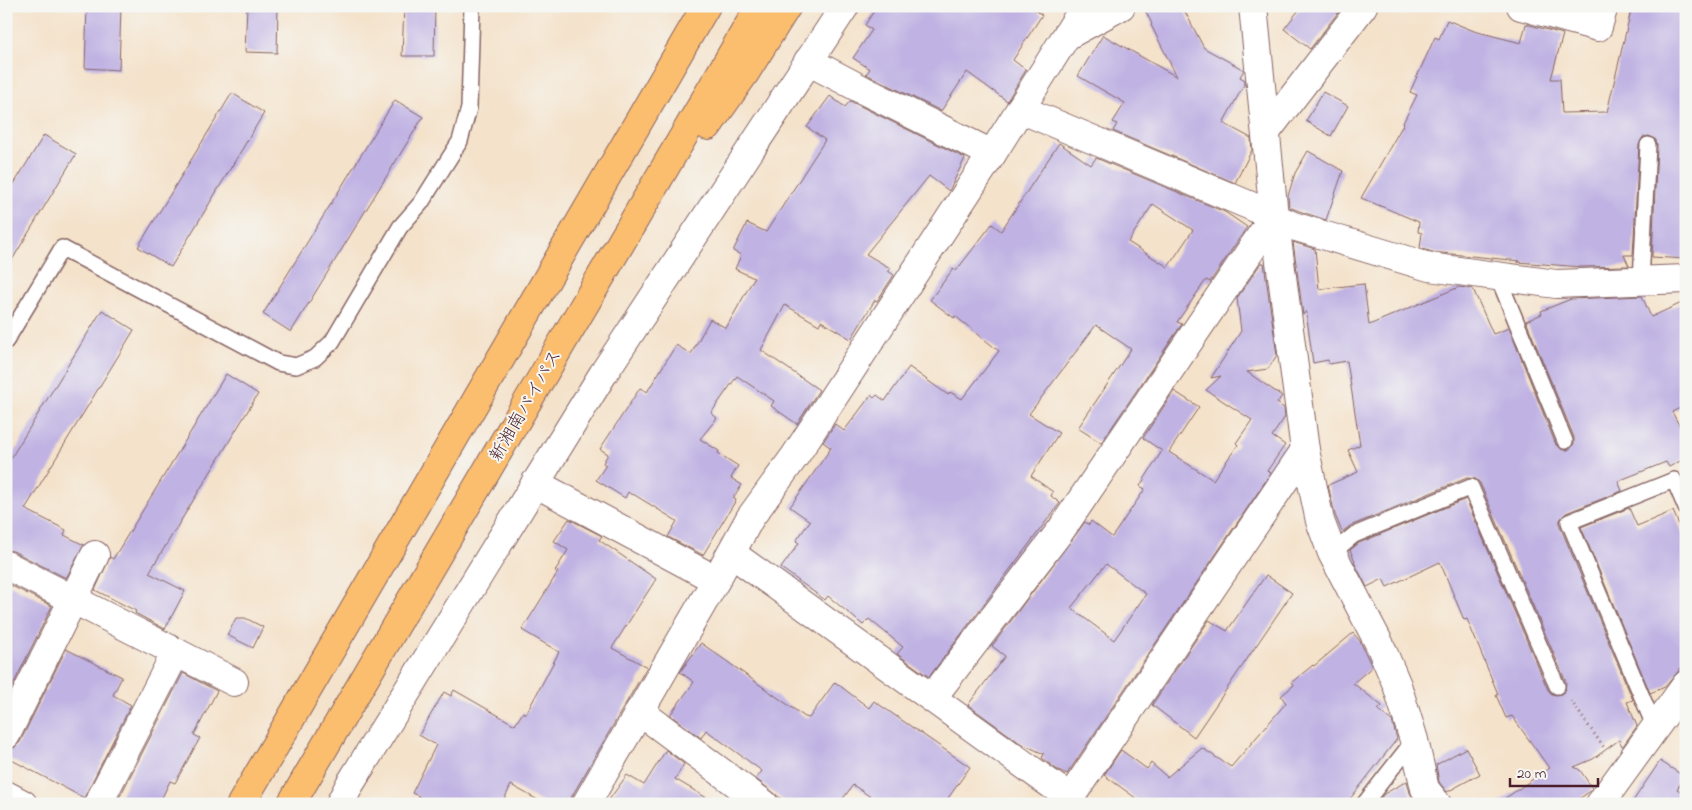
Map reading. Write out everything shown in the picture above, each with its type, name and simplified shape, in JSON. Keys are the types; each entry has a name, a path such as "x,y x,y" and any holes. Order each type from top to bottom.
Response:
{"highway":[{"path":"647,107 694,6"},
{"path":"241,804 706,6"},
{"name":"新湘南バイパス","path":"291,804 760,6"},
{"path":"592,292 745,74 787,6"}],"street":[{"path":"340,804 350,784 603,374 845,6"},
{"path":"586,804 750,518 795,456 992,154 1085,6"},
{"path":"1067,36 1121,6"},
{"path":"1252,6 1274,216 1305,450 1320,521 1332,553 1380,645 1397,686 1414,740 1425,789 1437,804"},
{"path":"1266,132 1363,6"},
{"path":"1521,6 1598,27 1604,6"},
{"path":"808,61 992,154"},
{"path":"1020,110 1274,216 1293,226 1429,267 1556,284 1686,279"},
{"path":"932,698 1061,530 1274,216"},
{"path":"731,553 1070,798 1305,450"},
{"path":"536,483 716,580"},
{"path":"6,735 95,555"},
{"path":"6,565 234,682"},
{"path":"98,804 176,652"},
{"path":"1600,804 1686,685"},
{"path":"639,711 764,804"},
{"path":"6,795 23,804"}],"lane":[{"path":"6,341 62,248 278,363 296,366 315,358 332,342 400,227 422,203 460,141 469,108 472,6"},
{"path":"1641,281 1648,145"},
{"path":"1498,277 1565,441"},
{"path":"1655,728 1569,522 1674,480 1686,508"},
{"path":"1332,553 1354,535 1471,487 1557,686"},
{"path":"1364,804 1414,740"}],"path":[{"path":"1557,686 1565,692 1622,773"}],"building":[{"path":"87,6 121,6 119,70 85,68"},
{"path":"247,6 278,6 277,53 245,52"},
{"path":"404,6 435,6 434,56 402,56"},
{"path":"877,6 1030,6 1042,15 1013,60 1026,70 1007,101 967,72 941,111 866,74 870,69 853,58 872,30 865,25"},
{"path":"1143,6 1182,6 1204,48 1244,70 1240,77 1245,80 1245,83 1223,123 1251,138 1252,150 1235,183 1113,131 1117,124 1113,122 1125,103 1078,76 1103,35 1177,77"},
{"path":"1302,6 1343,6 1310,49 1284,29"},
{"path":"1632,6 1686,6 1686,259 1652,257 1657,145 1656,140 1649,136 1643,137 1639,145 1633,255 1624,255 1629,266 1582,267 1432,252 1420,248 1422,233 1418,232 1419,222 1361,198 1404,123 1417,95 1410,92 1435,37 1439,39 1447,20 1474,31 1521,43 1526,24 1563,34 1551,79 1560,79 1562,113 1607,112"},
{"path":"1323,92 1348,106 1331,136 1306,121"},
{"path":"232,93 264,113 171,267 138,247"},
{"path":"830,96 845,107 850,101 965,158 949,191 929,176 866,254 890,268 888,271 894,275 877,301 875,300 851,339 821,321 819,325 785,305 761,350 819,390 797,424 771,406 774,401 737,376 711,413 717,418 700,439 738,466 731,478 742,485 733,498 736,500 703,555 668,537 677,521 633,494 628,492 625,498 596,480 606,465 603,463 608,454 600,449 640,388 647,392 676,345 691,354 710,319 726,328 754,278 735,269 741,255 733,251 747,223 766,232 825,140 807,127"},
{"path":"395,100 423,117 291,332 263,314"},
{"path":"44,135 76,154 6,270 6,197"},
{"path":"1059,143 1091,165 1096,158 1225,212 1247,227 1210,282 1206,280 1177,322 1182,324 1101,443 1078,428 1131,349 1096,325 1029,414 1059,433 1031,476 1053,492 1051,496 1060,503 929,677 897,654 903,647 869,619 863,625 828,596 825,600 781,568 799,543 796,541 810,521 790,507 831,448 823,442 835,424 844,431 871,395 874,398 877,395 885,401 909,367 948,395 950,392 962,399 999,351 955,316 954,318 930,300 953,269 956,271 992,224 1001,231","holes":["1153,204 1193,230 1168,267 1128,242"]},
{"path":"1308,151 1343,171 1326,220 1289,207 1288,196 1295,173"},
{"path":"1293,242 1315,249 1319,289 1364,284 1369,325 1459,287 1473,289 1493,334 1509,328 1556,445 1563,450 1568,450 1572,447 1574,437 1526,321 1542,314 1541,311 1571,299 1642,296 1651,317 1686,301 1686,405 1672,412 1686,438 1686,458 1669,467 1666,462 1618,481 1622,491 1566,513 1560,520 1560,526 1633,700 1627,702 1637,726 1623,746 1619,740 1593,759 1574,767 1580,770 1592,788 1572,804 1497,804 1549,768 1512,716 1506,718 1467,619 1464,620 1440,562 1387,587 1383,579 1367,587 1354,562 1350,550 1359,543 1466,499 1548,690 1556,695 1565,691 1566,682 1480,483 1476,479 1467,478 1350,526 1342,532 1335,515 1328,485 1358,472 1348,450 1360,445 1347,361 1329,364 1328,360 1313,363 1306,311 1303,315"},
{"path":"1261,263 1264,263 1277,355 1268,369 1247,372 1282,396 1277,403 1284,408 1285,417 1272,436 1285,445 1267,471 1271,473 1067,774 1056,769 1042,758 1044,754 1020,743 968,705 1005,656 992,646 1085,522 1089,525 1091,521 1112,537 1145,489 1140,486 1162,451 1143,438 1174,391 1199,407 1169,452 1213,480 1238,445 1236,443 1252,420 1206,390 1221,376 1211,378 1241,331 1237,298","holes":["1106,564 1146,594 1114,640 1071,608"]},
{"path":"102,310 134,330 25,509 66,530 64,535 84,545 66,578 13,551 6,550 6,466"},
{"path":"226,374 258,394 149,573 185,591 165,629 135,613 136,611 95,590 110,557 113,559"},
{"path":"1629,508 1637,526 1673,511 1686,541 1686,662 1665,687 1650,693 1581,527"},
{"path":"569,519 602,536 599,540 656,579 612,648 647,667 572,796 570,804 545,804 511,785 502,804 415,804 419,796 412,793 436,745 419,735 444,692 451,696 454,690 515,725 523,712 526,714 559,652 522,630 558,572 555,571 568,550 554,541"},
{"path":"1266,575 1292,593 1194,737 1152,705 1209,620 1227,631"},
{"path":"6,583 52,606 6,699"},
{"path":"236,618 245,618 263,627 253,648 227,635"},
{"path":"1353,633 1360,641 1372,667 1353,683 1382,706 1378,710 1392,721 1397,739 1346,804 1144,804 1104,775 1121,750 1147,769 1151,763 1167,777 1202,748 1231,767 1286,703 1281,696 1294,685 1292,682"},
{"path":"701,643 805,717 809,718 835,682 869,708 874,701 970,767 944,804 881,804 853,785 839,804 788,804 756,779 762,771 706,730 701,738 670,715 694,682 680,672"},
{"path":"66,649 122,677 113,695 131,705 84,798 6,757 6,751 14,748 20,742"},
{"path":"183,673 217,691 194,735 200,738 175,783 170,781 159,804 116,804"},
{"path":"1466,748 1480,774 1447,792 1439,782 1436,765"},
{"path":"666,750 684,764 675,779 717,804 606,804 627,775 644,785"},
{"path":"1660,761 1685,777 1677,789 1686,795 1686,804 1631,804"},
{"path":"1407,781 1410,793 1417,804 1376,804 1384,794"}]}
